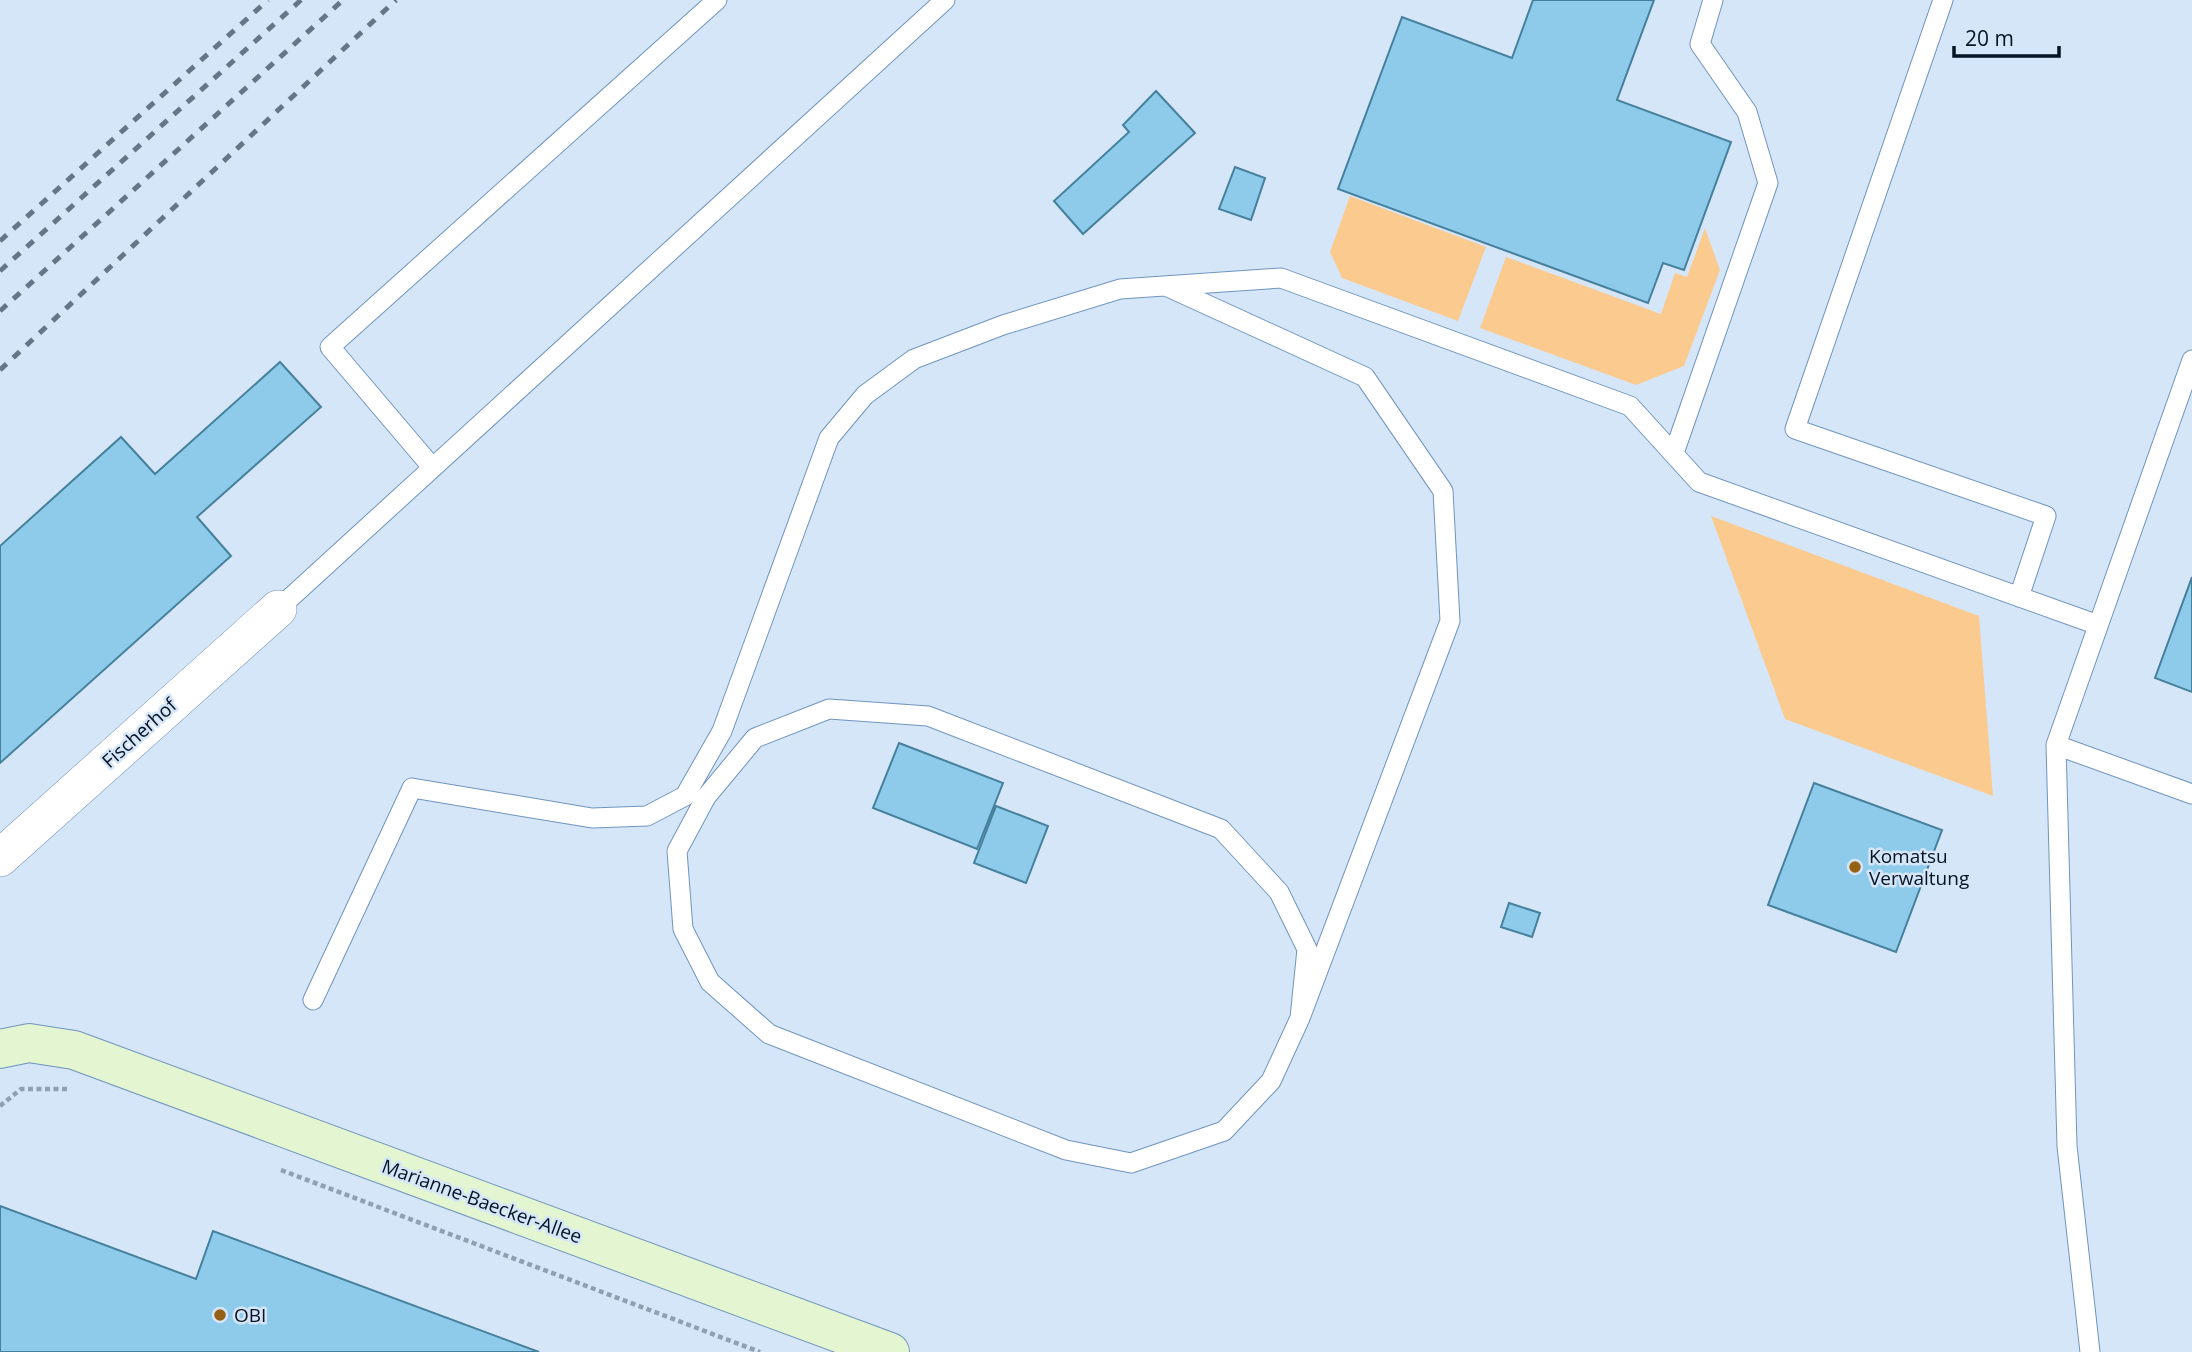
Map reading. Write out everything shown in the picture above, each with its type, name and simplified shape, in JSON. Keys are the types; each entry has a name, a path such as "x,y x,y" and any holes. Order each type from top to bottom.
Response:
{"street":[{"name":"Fischerhof","path":"0,858 278,608"},
{"name":"Marianne-Baecker-Allee","path":"0,1049 29,1043 74,1050 890,1352"}],"lane":[{"path":"432,467 330,347 717,0"},
{"path":"278,608 945,0"},
{"path":"1674,453 1768,183 1747,112 1700,44 1713,0"},
{"path":"1942,0 1795,429 2046,516 2019,597"},
{"path":"313,1000 412,788 592,818 647,816 685,796 722,731 829,438 865,395 914,359 1003,325 1120,289 1281,278 1630,406 1699,482 2098,625"},
{"path":"1166,286 1365,377 1443,491 1450,621 1300,1018 1271,1081 1224,1131 1130,1163 1066,1150 769,1034 710,982 683,929 677,852 706,797 755,738 829,709 928,716 1221,829 1279,892 1307,948 1300,1018"},
{"path":"2090,1352 2067,1146 2056,745 2192,360"},
{"path":"2056,745 2192,794"}],"path":[{"path":"0,1106 21,1089 69,1089"},
{"path":"278,1168 760,1352"}],"shaded area":[{"path":"1350,196 1486,247 1458,321 1342,278 1330,252"},
{"path":"1705,228 1720,270 1684,366 1636,385 1480,328 1506,257 1661,314 1675,273 1687,277"},
{"path":"1711,516 1979,616 1993,796 1785,719"}],"building":[{"path":"1533,0 1654,0 1617,100 1731,142 1684,270 1663,263 1648,303 1338,189 1402,17 1512,58"},
{"path":"1156,91 1195,133 1083,234 1054,201 1129,132 1123,125"},
{"path":"1235,167 1265,178 1251,220 1219,209"},
{"path":"280,362 321,407 197,517 231,556 0,763 0,546 121,437 155,474"},
{"path":"2192,577 2192,692 2155,678"},
{"path":"899,743 1003,783 977,849 873,808"},
{"name":"Komatsu Verwaltung","path":"1814,783 1942,830 1896,952 1768,905"},
{"path":"996,806 1048,826 1026,883 974,863"},
{"path":"1509,903 1540,913 1532,937 1501,927"},
{"name":"OBI","path":"0,1206 196,1279 213,1231 539,1352 0,1352"}],"railway":[{"path":"0,241 268,0"},
{"path":"0,271 301,0"},
{"path":"0,311 343,0"},
{"path":"0,370 396,0"}],"place":[{"name":"Komatsu Verwaltung","path":"1855,867"},
{"name":"OBI","path":"220,1315"}]}
